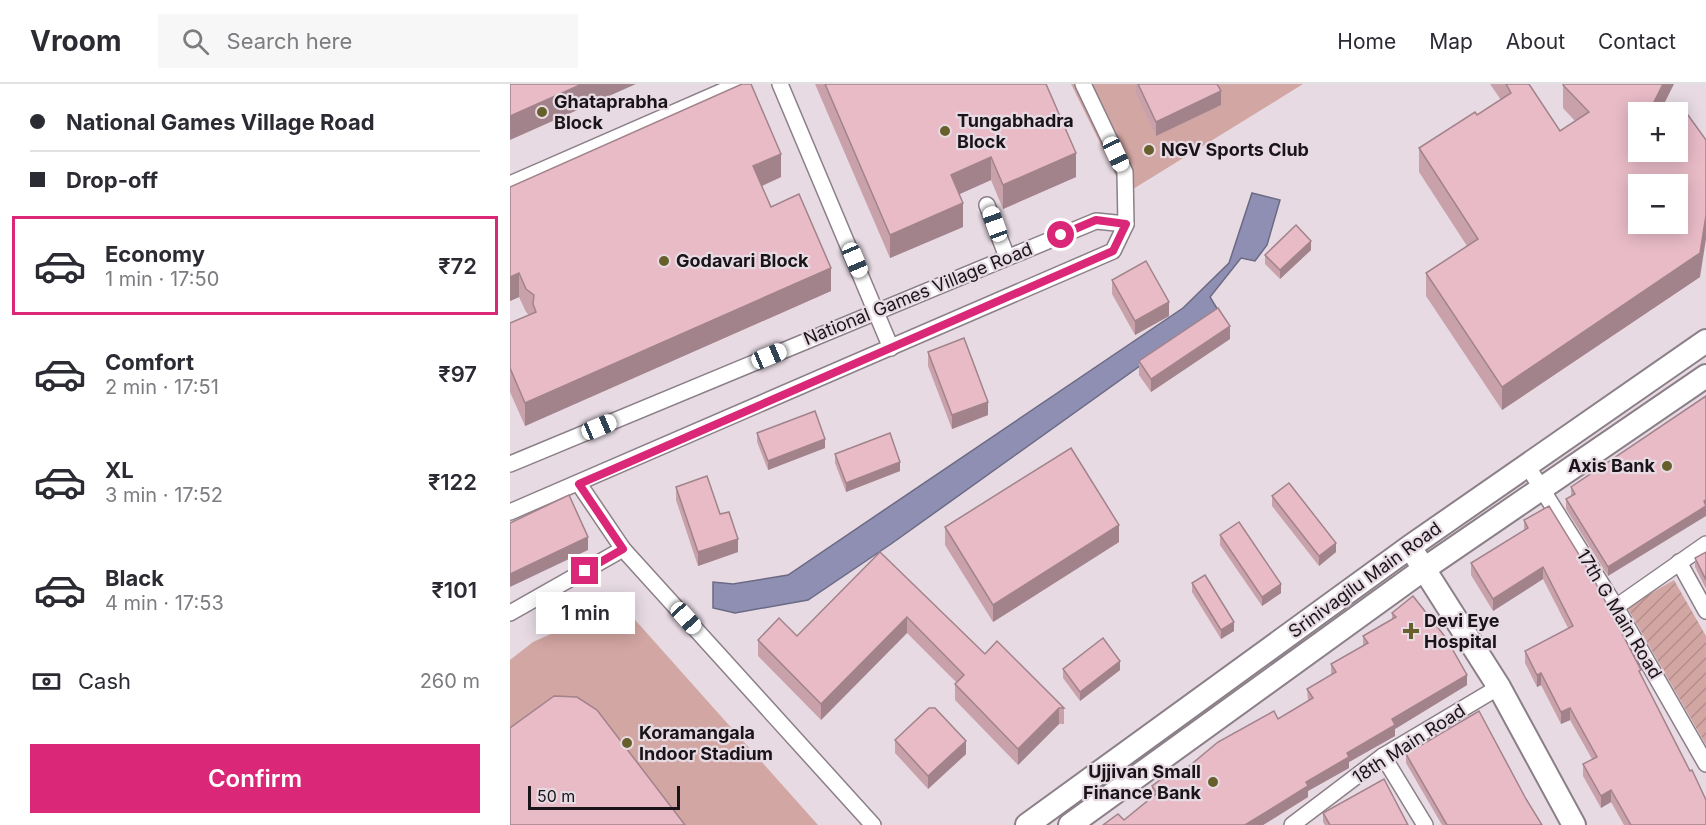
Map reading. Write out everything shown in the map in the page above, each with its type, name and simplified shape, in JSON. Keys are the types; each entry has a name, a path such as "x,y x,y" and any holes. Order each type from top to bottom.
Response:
{"main road":[{"name":"Srinivagilu Main Road","path":"1027,825 1411,546 1528,467 1706,341"},
{"name":"Srinivagilu Main Road","path":"1070,825 1424,569 1706,376"},
{"path":"1411,546 1499,687 1574,825"}],"street":[{"path":"510,184 739,84"},
{"path":"780,84 891,348"},
{"path":"1083,84 1125,172 1126,224"},
{"path":"987,205 1007,257"},
{"name":"National Games Village Road","path":"510,464 1096,220 1126,224 1113,251 510,512"},
{"name":"17th G Main Road","path":"1528,467 1616,607 1706,764"},
{"path":"579,484 623,549 873,825"},
{"path":"1616,607 1706,544"},
{"path":"510,613 623,549"},
{"path":"1679,562 1706,611"},
{"name":"18th Main Road","path":"1299,823 1383,756 1499,687"},
{"path":"1383,756 1425,825"}],"shaded area":[{"name":"NGV Sports Club","path":"1071,84 1303,84 1125,194"},
{"path":"1674,580 1706,636 1706,745 1627,607"},
{"name":"Koramangala Indoor Stadium","path":"620,603 818,825 510,825 510,660 533,642"}],"water":[{"path":"1252,193 1280,200 1267,245 1255,261 1241,258 1210,297 1218,310 891,544 808,600 735,613 713,608 713,582 733,584 788,575 1183,308 1229,263"}],"building":[{"path":"510,84 582,84 510,116"},
{"name":"Godavari Block","path":"742,84 751,84 781,154 753,166 771,207 799,194 831,268 525,403 510,368 510,323 536,312 533,304 534,295 526,289 519,273 510,277 510,187"},
{"name":"Tungabhadra Block","path":"825,84 1046,84 1076,153 1003,185 991,157 951,175 963,203 890,235"},
{"path":"1138,84 1217,84 1221,91 1156,122"},
{"path":"1506,84 1529,84 1560,131 1589,112 1563,84 1663,84 1654,102 1628,102 1628,162 1688,162 1688,115 1706,140 1706,215 1700,253 1502,387 1426,273 1478,239 1419,148 1475,112 1477,115 1511,93"},
{"path":"1296,225 1311,241 1280,270 1265,255"},
{"path":"1146,261 1169,302 1135,321 1112,280"},
{"path":"1218,308 1230,326 1151,379 1139,361"},
{"path":"964,338 988,402 952,415 928,352"},
{"path":"1706,396 1706,500 1704,501 1706,506 1608,567 1566,499 1575,494 1571,487"},
{"path":"815,411 825,439 768,461 757,433"},
{"path":"890,433 900,462 846,483 835,454"},
{"path":"1071,448 1119,525 993,605 945,527"},
{"path":"707,476 720,514 729,512 738,539 698,552 676,487"},
{"path":"1289,483 1336,543 1319,556 1272,496"},
{"path":"569,495 588,537 510,574 510,523"},
{"path":"1549,506 1591,574 1690,771 1692,770 1706,800 1706,825 1631,825 1611,790 1601,796 1583,764 1597,757 1570,708 1561,712 1541,673 1537,675 1525,651 1573,626 1543,567 1493,599 1471,563 1528,528 1524,520"},
{"path":"1239,522 1281,584 1262,597 1220,535"},
{"path":"880,552 985,654 997,641 1064,708 1059,708 1018,749 955,684 964,675 907,617 821,704 758,640 779,618 797,636"},
{"path":"1706,552 1706,580 1695,558"},
{"path":"1205,575 1234,622 1221,630 1192,583"},
{"path":"1413,596 1446,638 1467,675 1392,719 1395,725 1347,753 1349,757 1306,782 1308,786 1245,825 1103,825 1118,814 1124,820 1157,793 1152,786 1172,771 1176,777 1218,742 1274,711 1278,719 1313,698 1307,689 1336,672 1331,664 1368,643 1363,636 1396,617 1392,613"},
{"path":"1103,638 1120,661 1080,692 1063,669"},
{"name":"Koramangala Indoor Stadium","path":"554,696 577,697 597,710 685,825 510,825 510,728"},
{"path":"929,708 935,708 966,741 928,776 895,740"},
{"path":"1479,711 1542,825 1447,825 1406,754"},
{"path":"1384,779 1408,825 1330,825 1323,813"}],"place":[{"name":"Ghataprabha Block","path":"542,112"},
{"name":"Tungabhadra Block","path":"945,131"},
{"name":"NGV Sports Club","path":"1149,150"},
{"name":"Godavari Block","path":"664,261"},
{"name":"Axis Bank","path":"1667,466"},
{"name":"Devi Eye Hospital","path":"1411,631"},
{"name":"Koramangala Indoor Stadium","path":"627,743"},
{"name":"Ujjivan Small Finance Bank","path":"1213,782"}],"route":[{"path":"585,571 623,549 579,484 1113,251 1126,224 1096,220 1061,235"}]}
